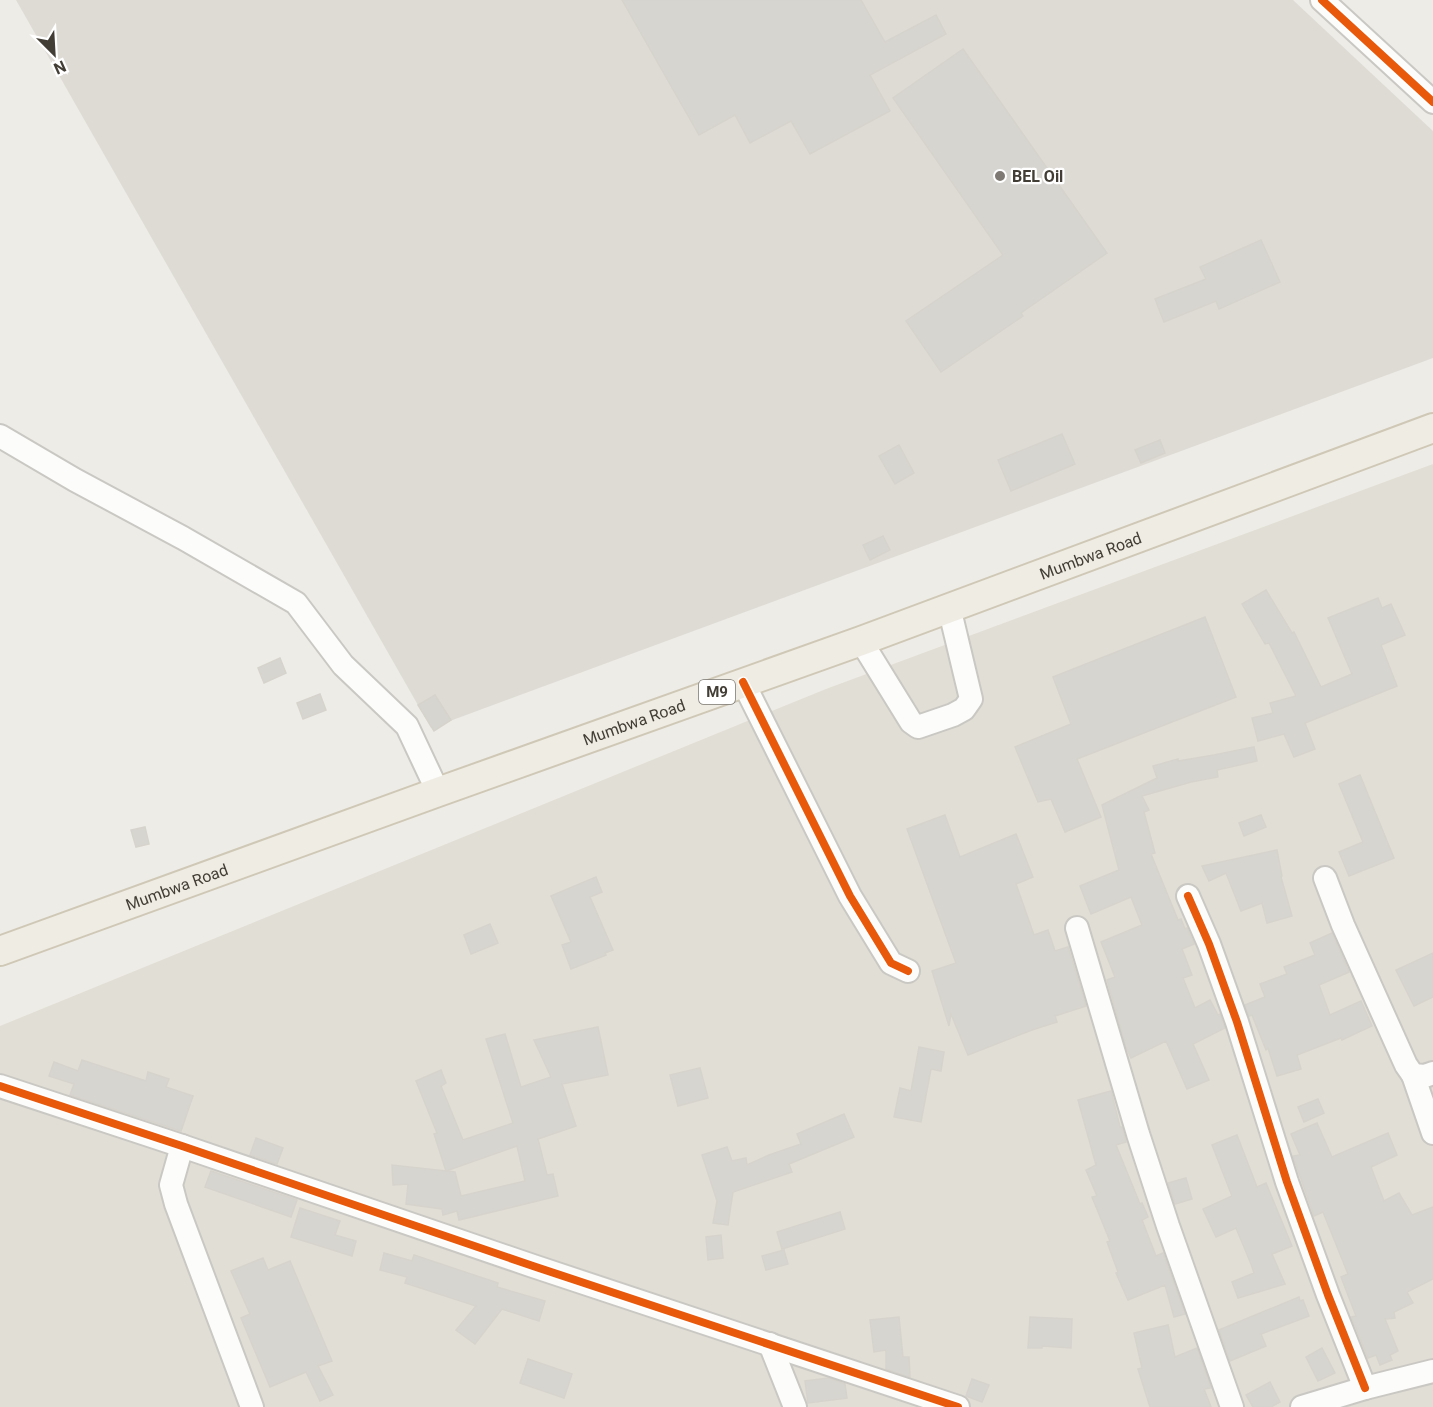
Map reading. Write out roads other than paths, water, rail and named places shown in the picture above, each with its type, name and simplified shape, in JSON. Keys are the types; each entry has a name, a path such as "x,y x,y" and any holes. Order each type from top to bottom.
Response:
{"main road":[{"name":"Mumbwa Road","path":"0,951 949,608 1433,428"}],"street":[{"path":"1322,0 1433,102"},
{"path":"0,436 296,603 343,665 407,726 438,792"},
{"path":"861,640 911,722 918,727 953,716 964,709 971,699 949,608"},
{"path":"743,682 850,896 891,963 908,971"},
{"path":"1325,878 1348,936 1406,1065 1423,1074 1433,1133"},
{"path":"1188,896 1209,944 1237,1022 1287,1182 1365,1388"},
{"path":"1077,928 1138,1134 1232,1407"},
{"path":"0,1086 958,1407"},
{"path":"182,1146 171,1185 176,1204 252,1407"},
{"path":"770,1344 795,1407"},
{"path":"1302,1407 1339,1402 1365,1388 1433,1371"}],"place":[{"name":"BEL Oil","path":"1000,176"}]}
